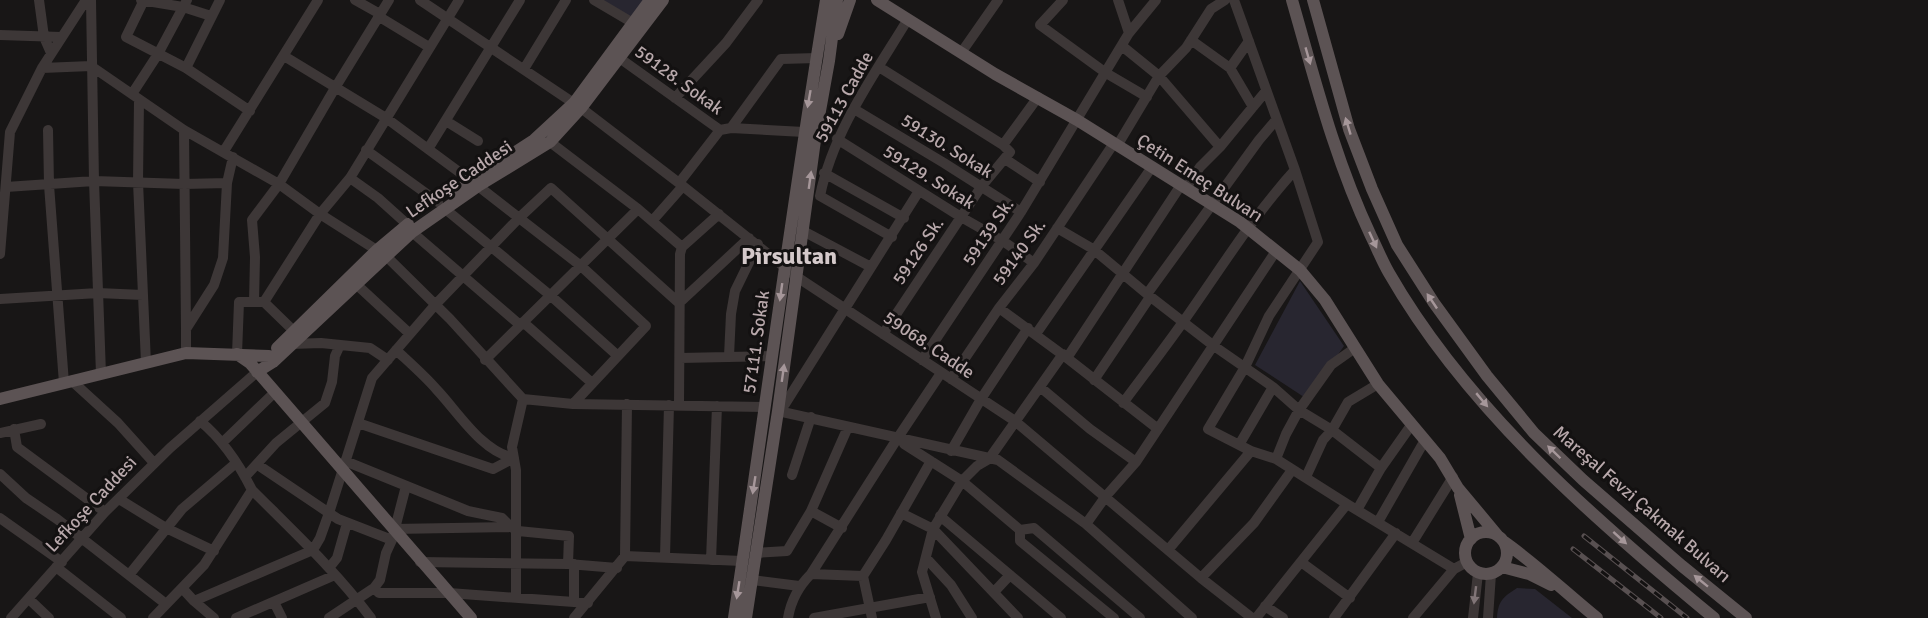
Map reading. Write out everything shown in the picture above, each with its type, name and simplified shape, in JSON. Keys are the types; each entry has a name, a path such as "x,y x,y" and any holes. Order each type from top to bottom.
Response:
{"main road":[{"name":"Lefkoşe Caddesi","path":"475,183 550,142 650,0"},
{"name":"Lefkoşe Caddesi","path":"257,372 273,362 295,337 410,228 534,140 577,106 663,0"},
{"name":"57111. Sokak","path":"734,618 804,132 823,60 826,0"},
{"path":"746,618 797,277 823,60 837,0"},
{"path":"823,60 850,0"},
{"name":"Çetin Emeç Bulvarı","path":"877,0 1077,120 1240,222 1300,270 1325,300 1378,384 1425,440 1500,538 1531,561 1597,618"},
{"name":"Mareşal Fevzi Çakmak Bulvarı","path":"1292,0 1328,129 1353,197 1388,272 1428,336 1502,425 1575,498 1714,618"},
{"name":"Mareşal Fevzi Çakmak Bulvarı","path":"1313,0 1349,129 1372,189 1397,245 1434,303 1487,376 1534,433 1624,516 1746,618"},
{"name":"Lefkoşe Caddesi","path":"257,372 269,356 295,337 356,284 382,253"},
{"path":"0,399 186,353 269,356"},
{"path":"237,354 250,363 274,393 344,465 393,534 471,618"},
{"name":"Çetin Emeç Bulvarı","path":"1456,482 1471,539"},
{"path":"1484,533 1500,538 1507,554 1502,567 1491,574 1478,573 1467,562 1466,550 1471,539 1484,533"},
{"name":"Çetin Emeç Bulvarı","path":"1502,567 1528,574 1563,590"}],"street":[{"path":"39,0 44,37 51,53"},
{"path":"0,246 5,132 51,53 86,0"},
{"path":"91,0 100,374"},
{"path":"211,16 185,3 143,0 126,37 186,68 250,111"},
{"path":"186,68 220,0"},
{"path":"355,0 429,47"},
{"path":"388,360 370,348 299,343 259,302 252,220 279,184 334,88 389,0"},
{"name":"59068. Cadde","path":"420,0 577,106 719,214 797,277 1015,421 1201,578 1254,618"},
{"path":"259,302 320,214 350,178 459,0"},
{"path":"428,149 520,0"},
{"path":"524,69 566,0"},
{"path":"594,0 633,23"},
{"path":"675,99 726,43 758,0"},
{"path":"962,53 998,0"},
{"path":"1064,0 1040,25 1106,74 1147,97"},
{"path":"1118,0 1130,33"},
{"name":"59139 Sk.","path":"922,360 1003,241 1130,33 1156,0"},
{"name":"59140 Sk.","path":"799,586 811,574 842,528 897,439 1034,263 1160,76 1191,40 1211,9 1225,0"},
{"path":"1234,0 1295,170 1318,242 1269,316 1245,367 1208,429 1251,451 1276,459 1454,569"},
{"path":"186,329 214,285 223,258 229,154 250,111 284,56 312,2"},
{"path":"146,363 135,97 185,3"},
{"name":"59113 Cadde","path":"892,237 820,196 824,173 837,139 908,19"},
{"path":"0,35 62,37"},
{"path":"1191,40 1230,68 1253,107"},
{"path":"1230,68 1249,41"},
{"path":"1122,46 1160,76 1220,147"},
{"path":"284,56 386,118 475,183 581,266 646,326 573,404"},
{"name":"59128. Sokak","path":"618,57 675,99 725,129"},
{"path":"652,220 781,59 823,60"},
{"path":"42,68 91,66 184,130 279,184 320,214 382,253 450,319 523,399 573,404 765,407"},
{"path":"879,67 1003,145 1010,152 1005,159 1040,182"},
{"path":"936,618 922,573 933,529 940,516 962,481 976,466 989,459 1184,187 1266,91"},
{"path":"1003,145 1038,97"},
{"name":"59130. Sokak","path":"854,109 1021,212"},
{"path":"1094,380 1148,296 1259,140 1276,120"},
{"path":"446,121 478,141"},
{"path":"725,129 804,132"},
{"path":"48,130 49,185 68,382 118,423 154,464"},
{"path":"184,130 186,353"},
{"name":"59129. Sokak","path":"837,139 1003,241 1034,263"},
{"path":"550,142 652,220 682,248"},
{"path":"366,150 441,205 551,296 618,356"},
{"name":"59126 Sk.","path":"883,334 981,187 1005,159"},
{"path":"951,451 981,399 1152,167"},
{"path":"1124,403 1183,322 1246,228 1295,170"},
{"path":"824,173 904,218"},
{"path":"350,178 378,198 464,276 592,383"},
{"path":"4,184 49,185 94,181 227,183"},
{"path":"194,601 313,550 329,513 372,378 435,305 551,188 679,303"},
{"path":"778,411 785,404 920,191"},
{"path":"485,360 638,209"},
{"path":"665,557 674,405 680,358 679,303 682,248 719,214"},
{"path":"1058,228 1093,249 1148,296 1273,387 1299,410 1332,430 1381,468"},
{"path":"803,231 872,267"},
{"path":"679,303 753,241"},
{"path":"729,356 731,314 735,291 753,241"},
{"path":"1086,524 1106,496 1136,462 1276,251"},
{"path":"356,284 410,334"},
{"path":"0,299 98,293 143,295"},
{"path":"237,354 239,302 259,302"},
{"path":"999,308 1158,429"},
{"path":"245,477 258,465 262,456 301,421 326,403 332,382 335,357 340,345"},
{"path":"1276,459 1299,410 1331,365 1355,348"},
{"path":"396,350 436,388 484,443 502,456 514,458"},
{"path":"680,358 772,356"},
{"name":"Lefkoşe Caddesi","path":"11,618 105,512 200,421 257,372"},
{"path":"1306,477 1323,440 1332,430 1348,402 1378,384"},
{"path":"1040,387 1090,429 1136,462"},
{"path":"1239,445 1273,387"},
{"path":"222,443 274,393"},
{"path":"516,598 517,564 514,529 516,470 512,447 523,399"},
{"path":"574,618 625,556 627,404"},
{"path":"711,560 717,406"},
{"path":"778,411 998,460 1086,524 1192,618"},
{"path":"792,475 812,417"},
{"path":"200,421 222,443 252,490 313,550 371,618"},
{"path":"358,423 493,469 514,458"},
{"path":"0,433 41,424"},
{"path":"1254,618 1300,562 1352,507 1412,424"},
{"path":"756,553 787,551 812,511 848,426"},
{"path":"14,429 17,447 105,512"},
{"path":"897,439 962,481 1020,530 1034,528 1140,618"},
{"path":"1378,522 1425,440"},
{"path":"1168,550 1251,451"},
{"path":"871,613 863,576 931,461"},
{"path":"129,575 182,509 236,463"},
{"path":"258,465 347,523 393,534 514,529 569,536 574,602"},
{"path":"344,465 406,486 468,511 502,518 514,529"},
{"path":"1201,578 1254,523 1292,470"},
{"path":"0,474 26,498 166,603"},
{"path":"1412,543 1456,482"},
{"path":"329,618 374,588 380,580 406,486"},
{"path":"156,617 166,603 204,565 252,490"},
{"path":"119,499 166,528 214,551"},
{"path":"812,511 842,528"},
{"path":"901,513 933,529 1018,618"},
{"path":"940,516 1061,618"},
{"path":"0,518 121,618"},
{"path":"236,618 274,602 332,572 347,523"},
{"path":"1020,530 1020,541 1114,618"},
{"path":"1334,618 1396,534"},
{"path":"625,556 742,561"},
{"path":"926,558 951,585 972,618"},
{"path":"420,562 571,564 617,568"},
{"path":"1300,562 1350,598"},
{"path":"1413,618 1454,569 1467,562"},
{"path":"1473,618 1478,573"},
{"path":"811,574 863,576"},
{"path":"1488,618 1491,574"},
{"path":"994,592 1010,575"},
{"path":"752,580 799,586 790,606 789,618"},
{"path":"182,588 214,618"},
{"path":"374,588 379,593 449,594 588,603"},
{"path":"814,618 871,613 930,597"},
{"path":"29,599 50,618"},
{"path":"274,602 282,618"},
{"path":"1265,606 1282,618"}],"shaded area":[{"path":"594,0 650,0 633,23"},
{"path":"1300,281 1344,346 1307,399 1255,365"},
{"path":"1517,588 1535,589 1572,618 1497,618 1502,600"}],"railway":[{"path":"1584,536 1687,618"},
{"path":"1573,549 1661,618"}],"district":[{"name":"Pirsultan","path":"789,256"}]}
